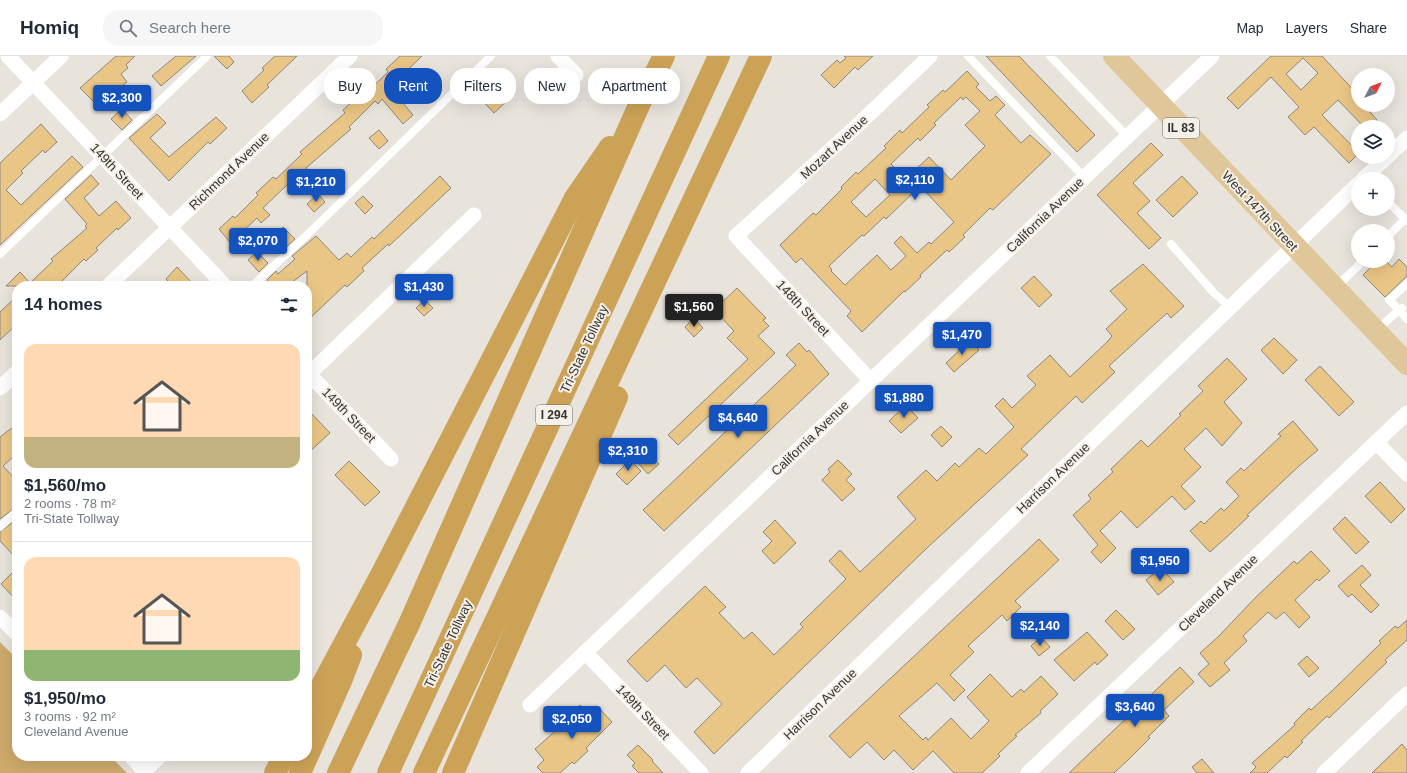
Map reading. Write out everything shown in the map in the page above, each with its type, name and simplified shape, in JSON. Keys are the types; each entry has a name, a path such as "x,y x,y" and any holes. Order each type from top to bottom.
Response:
{"highway":[{"path":"658,68 664,56"},
{"name":"Tri-State Tollway","path":"388,773 719,56"},
{"path":"424,773 761,56"},
{"path":"312,704 381,575 575,198 639,104"},
{"path":"338,773 409,624 640,104"},
{"path":"453,773 661,297 676,238"},
{"path":"312,747 342,681 381,575"},
{"path":"275,773 281,761"},
{"path":"300,773 305,761"}],"main road":[{"name":"West 147th Street","path":"1114,56 1334,289 1407,363"}],"street":[{"name":"149th Street","path":"8,56 220,281"},
{"path":"0,114 61,56"},
{"name":"Richmond Avenue","path":"113,281 350,56"},
{"path":"558,56 570,68"},
{"name":"Mozart Avenue","path":"736,236 861,122 930,56"},
{"name":"California Avenue","path":"530,705 1212,56"},
{"name":"Harrison Avenue","path":"1395,149 1407,138"},
{"name":"Harrison Avenue","path":"1371,172 1380,164"},
{"name":"Harrison Avenue","path":"748,773 1351,191"},
{"path":"312,370 474,215"},
{"name":"148th Street","path":"736,236 871,381"},
{"path":"0,388 12,377"},
{"name":"149th Street","path":"312,378 391,459"},
{"name":"Cleveland Avenue","path":"1028,773 1407,413"},
{"path":"1376,442 1407,474"},
{"path":"0,617 12,629"},
{"name":"149th Street","path":"585,652 701,773"},
{"path":"1324,773 1407,694"},
{"path":"135,761 144,771 155,761"}],"lane":[{"path":"0,254 207,56"},
{"path":"257,281 308,234 491,56"},
{"path":"968,56 1084,177"},
{"path":"1050,56 1128,136"},
{"path":"1395,209 1406,220 1395,230"},
{"path":"1171,244 1214,294 1230,307"},
{"path":"1334,289 1356,268"},
{"path":"1406,286 1389,300 1400,309 1407,319"},
{"path":"1376,332 1400,309"},
{"path":"0,527 12,516"}],"shaded area":[{"path":"0,642 12,654 12,761 115,761 127,773 0,773"}],"building":[{"path":"116,56 135,56 126,65 128,68 121,74 127,82 117,90 114,87 96,104 80,88"},
{"path":"176,56 196,56 161,86 152,76"},
{"path":"214,56 229,56 234,62 227,69"},
{"path":"275,56 297,56 267,85 269,87 252,103 242,91 264,70 262,68"},
{"path":"400,56 422,56 410,68 387,68"},
{"path":"844,56 873,56 858,70 855,67 834,88 821,75 837,60 840,63 846,58"},
{"path":"986,56 1019,56 1095,135 1077,152"},
{"path":"1271,56 1322,56 1351,87 1351,112 1370,112 1377,120 1357,120 1338,100 1322,115 1351,145 1351,161 1349,163 1314,127 1305,135 1288,117 1299,107 1271,77 1238,109 1227,98","holes":["1303,58 1318,73 1301,90 1286,74"]},
{"path":"967,71 979,84 976,87 990,101 996,96 1005,105 995,115 1021,143 1030,135 1051,154 993,210 990,208 963,235 965,237 949,252 947,250 920,275 921,277 905,292 904,291 862,332 847,316 851,311 801,258 796,263 780,245 813,213 816,215 842,189 841,187 856,172 858,174 886,148 884,146 900,130 902,133 929,107 927,105 943,90 945,92","holes":["961,97 963,100 966,97 980,111 965,125 985,146 951,180 929,157 905,179 891,164 918,138 920,141 936,125 934,123","875,179 890,195 866,217 851,202","920,186 954,222 931,244 929,242 917,253 901,236 894,243 906,256 891,270 877,255 845,285 831,271 832,270 829,266 862,235 864,236 884,217 886,219"]},
{"path":"384,76 384,101 382,99 378,104 376,102 376,84"},
{"path":"349,104 372,104 349,127 351,129 306,168 307,170 300,177 307,184 297,192 289,183 263,208 270,215 261,223 257,218 241,233 244,237 233,246 219,229 233,216 235,218 258,195 256,193 273,177 276,179 302,154 300,152 345,113 343,110"},
{"path":"386,104 404,104 413,115 403,124"},
{"path":"486,104 504,104 494,113"},
{"path":"122,109 132,120 122,130 111,119"},
{"path":"157,114 166,123 150,138 169,157 216,117 227,128 210,144 208,142 169,181 129,138"},
{"path":"41,124 57,142 45,153 43,150 21,171 23,173 6,190 21,205 72,156 83,167 0,245 0,163"},
{"path":"379,130 388,141 379,149 369,138"},
{"path":"1151,143 1163,155 1133,183 1150,201 1137,213 1161,238 1149,249 1097,195"},
{"path":"91,175 99,184 84,198 99,216 116,201 131,218 118,230 117,228 96,248 98,250 86,261 84,259 62,281 32,281 53,261 51,259 87,228 85,226 87,224 65,199"},
{"path":"440,176 451,188 389,246 388,244 362,268 364,271 347,287 345,285 312,316 312,281 307,281 307,271 294,281 267,280 276,271 278,274 295,259 292,256 316,236 339,260 347,253 351,257 372,237 374,239"},
{"path":"1182,176 1198,193 1173,217 1156,200"},
{"path":"318,194 325,202 314,212 307,204"},
{"path":"363,196 373,206 365,214 355,203"},
{"path":"283,227 295,239 285,248 274,236"},
{"path":"257,252 268,263 259,272 248,260"},
{"path":"1399,259 1407,267 1407,276 1385,297 1363,275 1370,268 1395,268 1395,264"},
{"path":"1143,264 1184,306 1171,318 1167,313 1109,366 1115,372 1082,403 1076,396 1021,449 1028,455 927,548 714,754 694,732 722,704 697,678 686,688 665,665 647,682 627,661 705,586 726,607 719,613 744,639 752,632 774,655 803,627 800,624 846,579 829,561 840,550 860,572 916,519 897,497 926,470 937,481 955,463 959,467 979,448 986,454 1014,427 995,406 1003,398 1012,408 1036,385 1027,376 1050,355 1070,377 1107,342 1112,336 1106,329 1127,309 1110,291"},
{"path":"177,267 190,281 168,281 166,279"},
{"path":"20,272 28,281 12,281 12,286 6,286"},
{"path":"1034,276 1052,295 1039,307 1021,288"},
{"path":"737,288 766,318 763,320 769,326 758,336 775,353 678,445 668,435 748,359 727,338 734,331 714,310"},
{"path":"425,300 433,308 424,316 416,308"},
{"path":"12,301 12,329 0,340 0,312"},
{"path":"694,318 703,328 694,337 685,327"},
{"path":"1274,338 1297,360 1283,374 1261,350"},
{"path":"970,340 979,350 954,372 946,363"},
{"path":"799,343 807,352 809,350 829,374 664,531 643,510 796,365 786,355"},
{"path":"1227,358 1247,379 1224,402 1242,423 1222,446 1206,428 1184,449 1201,467 1181,486 1195,501 1185,510 1172,496 1137,528 1121,511 1100,531 1116,548 1101,563 1091,552 1098,545 1073,515 1091,499 1088,495 1113,472 1111,469 1141,440 1148,447 1181,415 1179,414 1203,391 1198,386"},
{"path":"1320,366 1354,402 1339,416 1305,380"},
{"path":"906,405 918,418 901,433 889,421"},
{"path":"312,414 330,433 312,449"},
{"path":"1293,421 1318,450 1247,515 1249,516 1210,552 1190,531 1201,521 1204,524 1221,508 1224,511 1239,496 1226,482 1241,468 1244,471 1281,436 1278,434"},
{"path":"941,426 952,437 942,447 931,435"},
{"path":"12,428 12,458 3,466 12,476 12,510 0,519 0,437"},
{"path":"649,454 659,464 648,474 639,464"},
{"path":"630,460 641,471 627,485 616,474"},
{"path":"838,460 852,474 846,480 855,489 842,501 822,480 830,472 828,469"},
{"path":"349,461 380,492 365,506 335,475"},
{"path":"1380,482 1405,509 1391,523 1365,496"},
{"path":"1345,517 1369,542 1356,554 1333,529"},
{"path":"775,520 796,543 774,564 762,551 772,541 763,532"},
{"path":"12,523 12,554 0,541 0,532"},
{"path":"1039,539 1059,560 1015,601 1021,607 1007,621 1002,615 968,646 974,652 950,675 965,690 954,701 937,683 899,716 923,740 926,737 928,740 951,718 971,739 989,721 967,697 990,674 1012,697 1021,689 1024,692 1041,676 1058,694 1040,711 1041,713 1015,735 1017,736 998,754 1000,756 982,773 954,773 933,751 913,770 894,750 884,760 867,742 850,758 829,736"},
{"path":"1311,551 1330,571 1319,581 1317,579 1295,600 1310,617 1299,628 1284,612 1276,619 1268,612 1243,636 1247,641 1224,663 1230,670 1210,687 1198,674 1209,664 1200,653 1294,561 1297,564"},
{"path":"1362,565 1371,575 1360,585 1379,605 1371,613 1352,594 1348,597 1338,586"},
{"path":"1164,571 1174,582 1158,595 1146,580 1156,572 1159,575"},
{"path":"12,573 12,596 1,584"},
{"path":"1116,610 1135,629 1123,640 1105,621"},
{"path":"1407,620 1407,640 1385,660 1387,662 1329,718 1327,716 1301,741 1303,742 1287,758 1285,756 1267,773 1250,773 1256,767 1252,763 1295,725 1294,723 1309,708 1311,710 1333,690 1381,643 1379,641 1395,626 1398,628"},
{"path":"1087,632 1108,655 1097,665 1095,662 1074,681 1054,660"},
{"path":"1041,637 1050,647 1039,656 1031,646"},
{"path":"1307,656 1319,668 1309,677 1298,664"},
{"path":"1180,667 1194,682 1164,710 1169,716 1129,759 1114,773 1069,773"},
{"path":"580,705 589,714 597,706 612,722 586,748 588,751 574,764 572,762 560,773 543,773 537,767 544,760 535,749 571,717 569,715"},
{"path":"1402,744 1407,750 1407,773 1372,773"},
{"path":"638,745 663,773 639,773 632,766 635,763 627,755"},
{"path":"1202,759 1214,773 1197,773 1192,767"}]}
